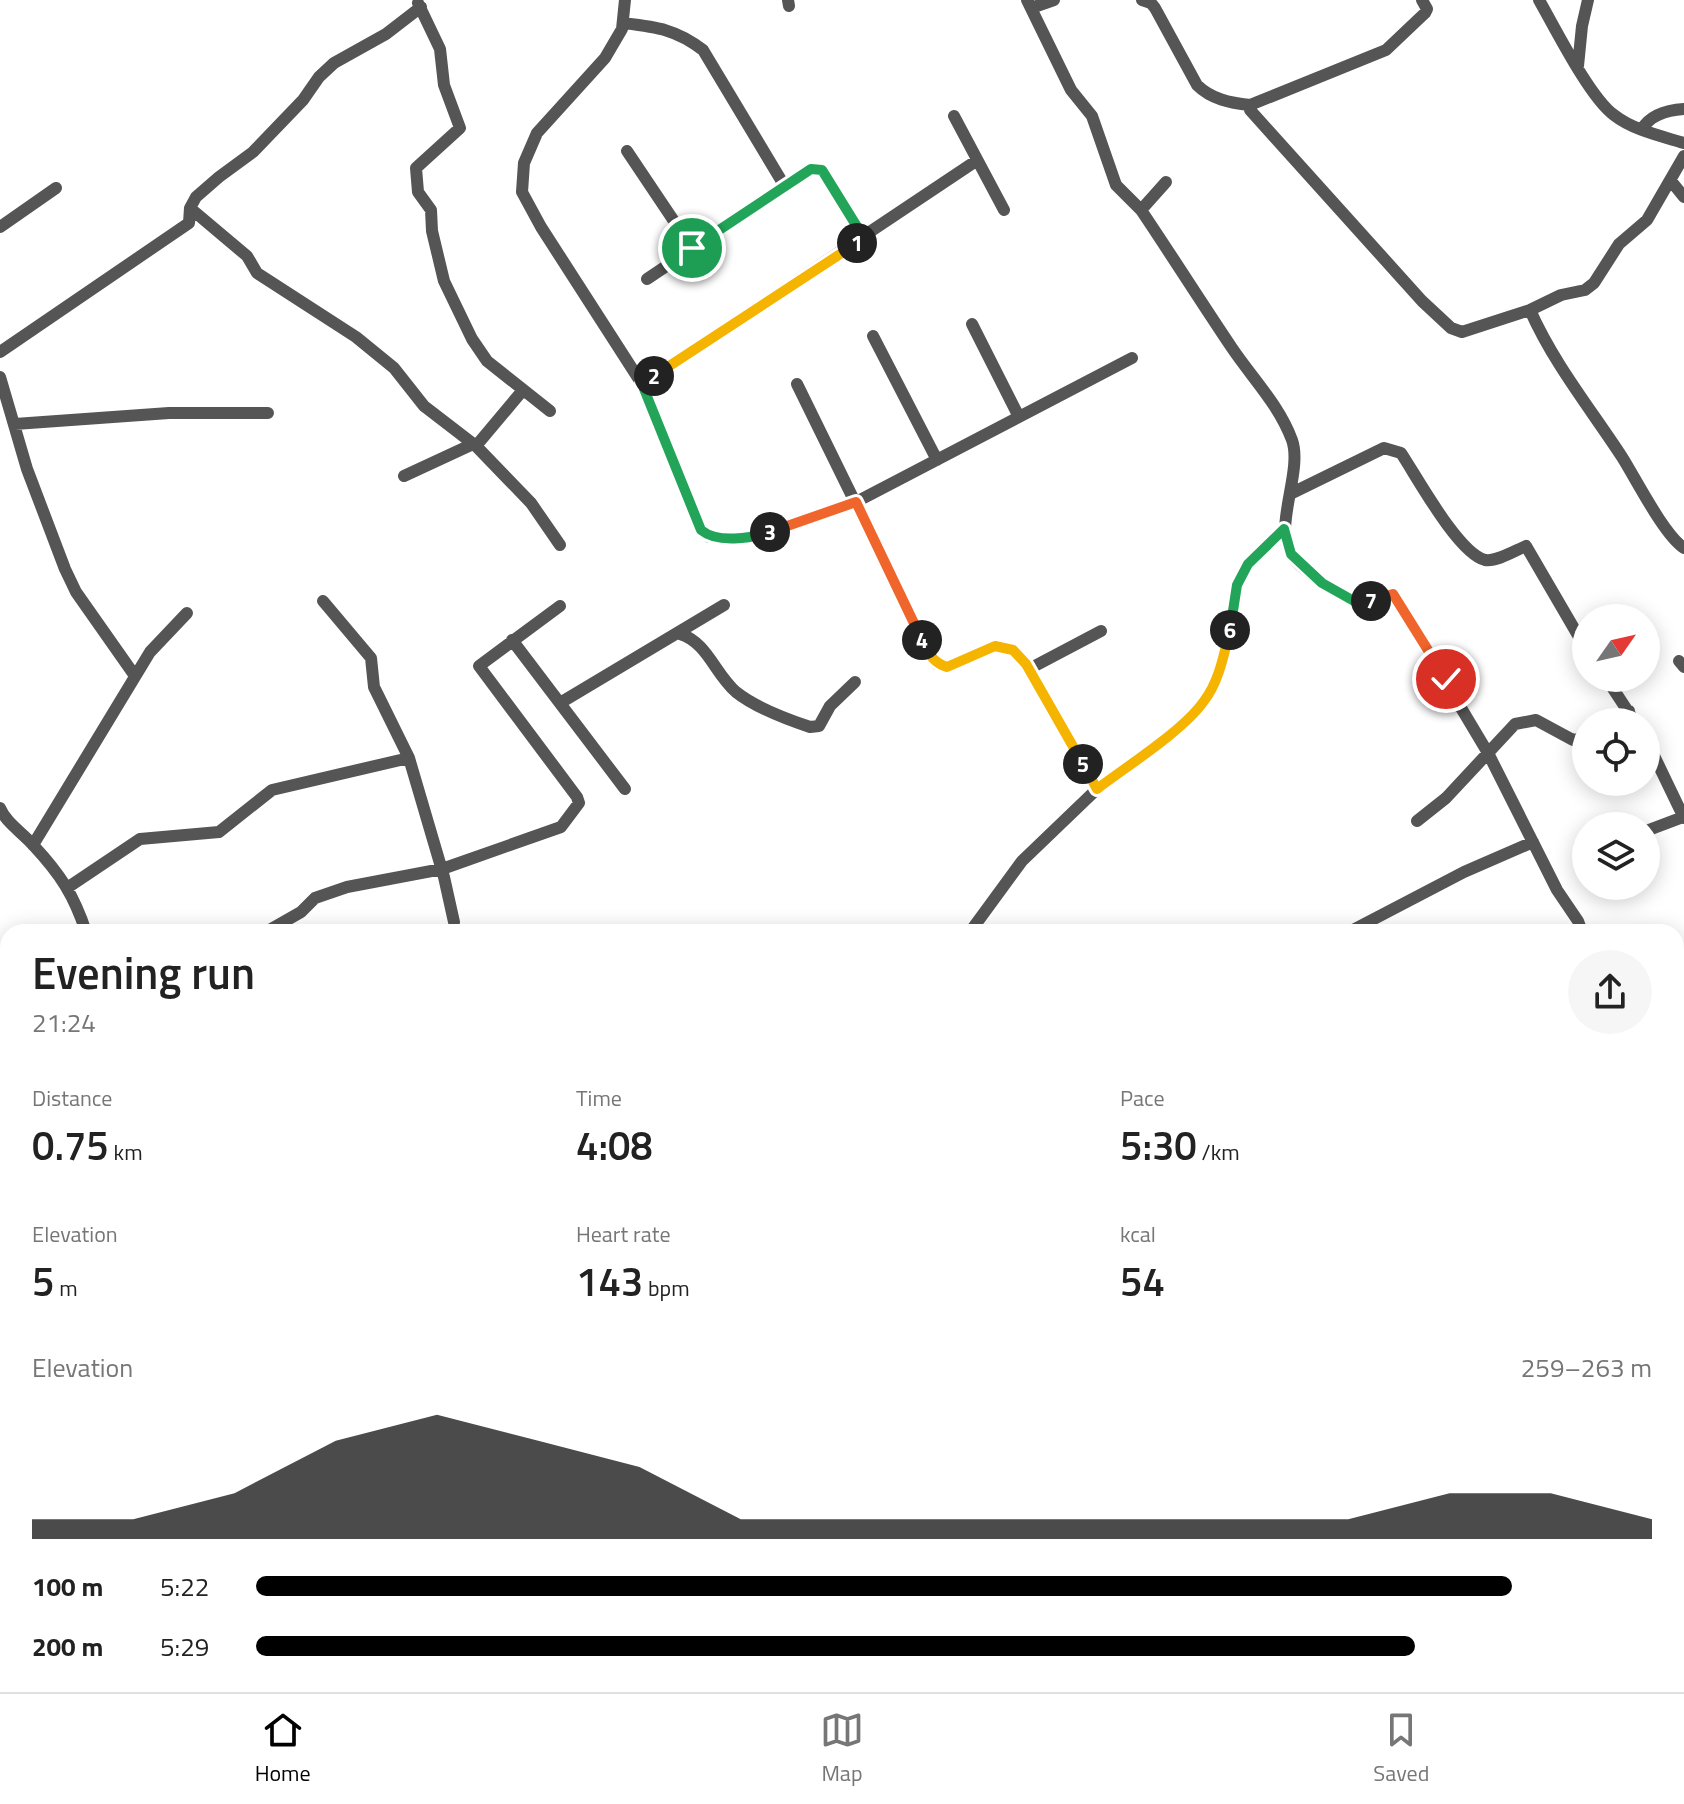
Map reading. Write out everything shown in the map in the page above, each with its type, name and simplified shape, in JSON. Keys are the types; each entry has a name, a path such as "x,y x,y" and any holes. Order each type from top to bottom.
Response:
{"street":[{"path":"625,0 622,29 605,58 537,133 524,163 522,192 541,227 642,384 701,530 709,537 753,538 856,502 1132,358"},
{"path":"1054,0 1029,4 1071,90 1092,116 1116,185 1141,210 1234,351 1280,412 1294,444 1284,529 1291,554 1322,583 1361,605 1393,594 1488,753 1557,890 1579,924"},
{"path":"1142,0 1155,8 1183,64 1203,91 1226,102 1250,105 1386,50 1425,13 1427,9 1422,0"},
{"path":"1539,0 1594,94 1614,115 1642,129 1684,143"},
{"path":"1578,66 1588,0"},
{"path":"0,352 189,223 190,208 196,197 253,152 327,70 376,41 419,4 440,49 444,85 460,128 416,168 418,192 431,210 432,231 444,281 472,339 487,361 550,411"},
{"path":"623,23 666,29 685,36 703,50 784,185"},
{"path":"1250,105 1250,110 1411,290 1451,328 1462,332 1530,310 1561,295 1585,290 1594,283 1619,244 1647,220 1684,156"},
{"path":"1642,129 1650,118 1670,110 1684,109"},
{"path":"954,116 1004,210"},
{"path":"627,151 692,248"},
{"path":"642,384 976,161"},
{"path":"647,279 811,169 822,170 864,238"},
{"path":"1671,181 1684,197"},
{"path":"1141,210 1166,182"},
{"path":"0,227 56,188"},
{"path":"190,208 242,251 257,273 356,337 394,368 424,406 475,445 531,503 560,545"},
{"path":"1530,310 1557,363 1669,532 1684,548"},
{"path":"972,324 1019,417"},
{"path":"873,336 937,460"},
{"path":"0,377 27,469 76,592 135,676"},
{"path":"797,384 931,657 937,664 947,667 995,646 1013,650 1029,669 1097,789"},
{"path":"404,476 475,445 523,390"},
{"path":"15,424 169,413 268,413"},
{"path":"1290,494 1384,448 1401,453 1460,544 1485,560 1496,559 1526,546 1572,625"},
{"path":"976,924 1022,861 1097,789 1174,731 1204,701 1219,671 1237,585 1248,564 1284,529"},
{"path":"323,601 371,658 374,687 409,758 442,869 454,922"},
{"path":"560,703 724,605"},
{"path":"280,924 325,893 442,869 561,827 579,803 577,797 479,666 560,606"},
{"path":"33,845 150,652 187,613"},
{"path":"1029,669 1101,631"},
{"path":"680,634 690,637 700,646 725,682 737,693 810,727 819,726 830,706 855,682"},
{"path":"512,640 625,789"},
{"path":"1417,821 1446,798 1515,724 1536,720 1572,739"},
{"path":"67,888 140,839 219,832 272,790 409,758"},
{"path":"1660,768 1684,818 1660,826"},
{"path":"1,814 33,845 67,888 76,902 83,924"},
{"path":"1364,924 1464,872 1533,842"}],"route":[{"path":"692,248 811,169 822,170 864,238 642,384 701,530 709,537 753,538 856,502 931,657 937,664 947,667 995,646 1013,650 1026,664 1097,789 1174,731 1204,701 1219,671 1231,628 1237,585 1248,564 1284,529 1291,554 1322,583 1361,605 1393,594 1446,679"}]}
